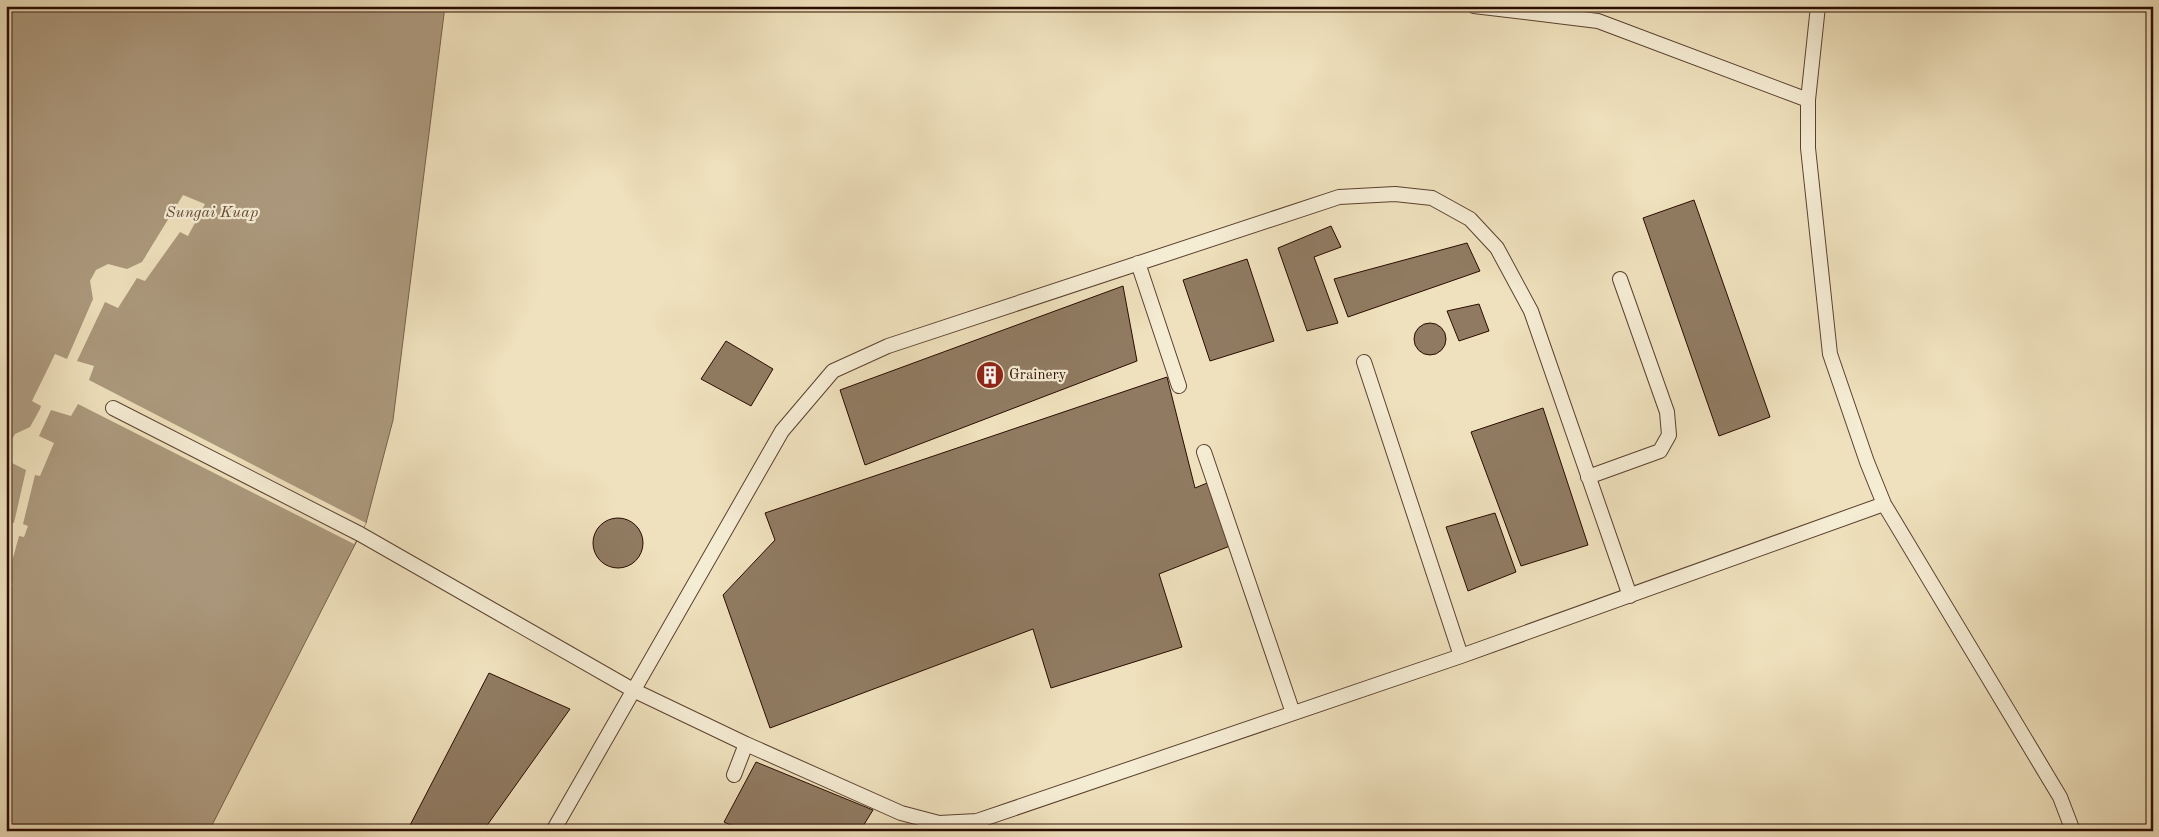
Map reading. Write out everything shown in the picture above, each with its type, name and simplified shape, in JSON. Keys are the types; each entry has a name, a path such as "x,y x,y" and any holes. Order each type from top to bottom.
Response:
{"lane":[{"path":"1474,6 1598,22 1808,100"},
{"path":"1818,6 1808,100 1808,148 1830,354 1867,462 1884,504 2060,797 2073,831"},
{"path":"553,831 782,431 833,371 888,346 1339,197 1395,194 1432,198 1470,219 1497,248 1531,311 1630,596"},
{"path":"1138,263 1179,386"},
{"path":"1588,477 1660,451 1670,436 1667,412 1620,280"},
{"path":"1364,362 1462,656"},
{"path":"113,408 360,534 633,690 746,744 901,813 939,823 977,821 1462,656 1884,504"},
{"path":"1204,452 1293,713"},
{"path":"734,775 746,744"}],"water":[{"name":"Sungai Kuap","path":"6,6 445,6 393,420 366,523 209,831 6,831"}],"pier":[{"path":"183,195 205,204 188,236 180,232 145,281 137,278 118,308 105,302 77,361 94,366 89,380 366,523 354,544 78,404 71,416 51,410 39,436 54,443 40,476 35,475 23,524 28,526 24,537 19,536 7,580 13,584 6,602 6,551 11,532 6,530 8,522 14,523 26,470 10,462 6,455 8,446 15,434 30,427 40,409 41,406 32,401 55,354 67,359 93,299 90,281 96,270 108,264 127,269 142,262"}],"building":[{"path":"1694,200 1770,417 1719,436 1643,218"},
{"path":"1331,226 1341,247 1314,257 1338,323 1307,331 1278,248"},
{"path":"1467,243 1480,271 1348,317 1334,279"},
{"path":"1247,259 1274,341 1210,361 1183,280"},
{"name":"Grainery","path":"1123,286 1137,361 865,465 840,390"},
{"path":"1479,304 1489,331 1459,341 1447,311"},
{"path":"1430,323 1436,324 1441,328 1445,333 1445,345 1441,350 1436,354 1430,355 1424,354 1419,350 1415,345 1414,339 1415,333 1419,328 1424,324"},
{"path":"726,341 773,369 751,406 701,379"},
{"path":"1167,377 1195,488 1212,481 1235,544 1159,574 1182,647 1051,688 1033,629 770,728 723,595 775,540 765,513"},
{"path":"1543,408 1588,545 1521,566 1471,432"},
{"path":"1495,513 1516,572 1468,591 1446,527"},
{"path":"618,518 636,525 643,543 636,561 618,568 600,561 593,543 600,525"},
{"path":"489,673 570,709 483,831 407,831"},
{"path":"756,762 873,810 860,831 743,831 724,822"}],"place":[{"name":"Grainery","path":"990,375"}]}
